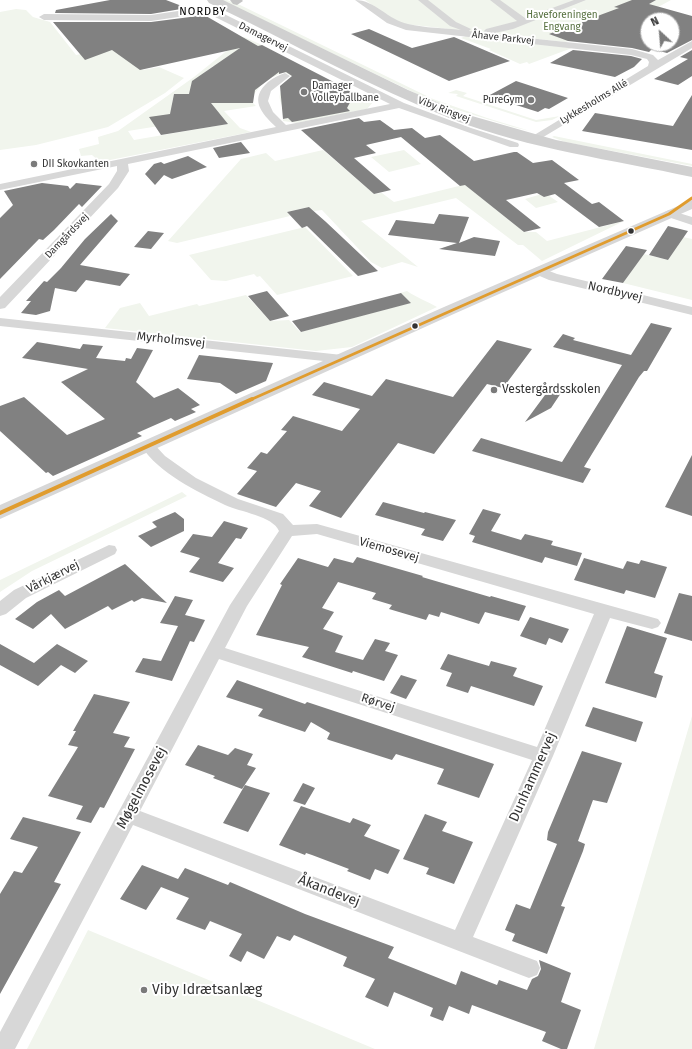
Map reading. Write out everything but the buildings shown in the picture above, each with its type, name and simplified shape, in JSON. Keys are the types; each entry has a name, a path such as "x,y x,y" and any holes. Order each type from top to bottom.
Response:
{"main road":[{"name":"Viby Ringvej","path":"213,0 423,102 478,122 540,135 692,161"},
{"name":"Viby Ringvej","path":"236,0 438,97 540,135 599,153 692,172"},
{"path":"599,153 692,167"}],"street":[{"name":"Åhave Parkvej","path":"360,0 390,21 406,27 632,52 653,63"},
{"path":"422,0 458,27 489,31 510,27 574,1"},
{"path":"494,0 524,22"},
{"name":"Damagervej","path":"44,17 151,18 198,10 213,12 400,105 514,145"},
{"name":"Lykkesholms Allé","path":"540,135 653,63 692,44"},
{"path":"284,129 265,111 262,100 268,88 285,76"},
{"path":"0,187 400,105"},
{"name":"Damgårdsvej","path":"0,305 114,186 123,171 122,162"},
{"path":"669,214 692,198"},
{"path":"0,513 539,271 692,204"},
{"path":"669,214 692,221"},
{"name":"Nordbyvej","path":"539,271 552,277 692,311"},
{"name":"Myrholmsvej","path":"0,322 342,359"},
{"path":"148,446 160,459 191,481 232,502 277,518 284,524 287,531"},
{"name":"Viemosevej","path":"287,531 317,529 604,611 652,623"},
{"name":"Møgelmosevej","path":"3,1049 239,605 287,531"},
{"name":"Vårkjærvej","path":"0,610 20,594 109,550"},
{"name":"Dunhammervej","path":"460,942 604,611"},
{"name":"Rørvej","path":"214,651 542,756"},
{"name":"Åkandevej","path":"128,815 529,968"}],"green space":[{"path":"221,0 227,0 240,5 433,99 530,131 438,104"},
{"name":"Haveforeningen Engvang","path":"365,0 671,0 649,12 640,12 640,17 629,23 565,42 405,24 392,19"},
{"path":"16,9 26,10 33,17 50,22 76,55 140,42 133,64 143,70 159,67 184,78 165,93 108,127 36,145 0,150 0,12"},
{"path":"466,36 572,48 529,64 527,62 520,64 489,50 491,49 461,38"},
{"path":"244,37 262,45 341,94 352,91 373,102 367,109 297,123 283,121 283,119 345,107 283,107 280,93 285,87 297,79 284,72 273,77 213,66 204,73 262,84 254,94 174,94 172,103 253,103 256,106 224,111 240,128 251,132 100,162 92,155 81,156 79,149 99,144 98,137 118,131 194,77","holes":["221,116 227,124 134,140 128,131"]},
{"path":"456,90 467,93 463,96 536,120 560,116 552,120 536,122 456,96 458,94 448,93"},
{"path":"554,136 692,164 692,166 565,142 552,137"},
{"path":"323,150 374,194 382,193 394,202 471,183 468,187 524,232 536,232 547,241 624,221 542,261 523,245 518,245 456,198 361,221 418,267 402,262 382,268 371,262 322,210 314,211 309,207 287,212 290,216 177,243 168,241 241,159 266,153 275,161"},
{"path":"404,150 421,164 389,172 371,157"},
{"path":"545,193 558,202 536,208 525,199"},
{"path":"305,227 353,276 277,295 260,276 257,277 254,274 226,281 211,280 189,255"},
{"path":"683,237 692,239 692,300 623,283 644,254 668,260"},
{"path":"407,291 437,307 352,347 316,351 105,328 120,308 140,303 149,316 197,304 199,306 246,295 270,321 289,320 300,332 410,303 400,293"},
{"path":"182,492 187,496 32,571 0,592 0,580"},
{"path":"692,716 692,1049 594,1049"},
{"name":"Viby Idrætsanlæg","path":"88,930 375,1049 27,1049"}],"transit line":[{"path":"0,513 450,310 669,214 692,198"}],"place":[{"name":"Damager Volleyballbane","path":"304,92"},
{"name":"PureGym","path":"531,100"},
{"name":"DII Skovkanten","path":"34,164"},
{"name":"Vestergårdsskolen","path":"494,390"},
{"name":"Viby Idrætsanlæg","path":"144,990"}],"district":[{"name":"NORDBY","path":"203,12"}]}
